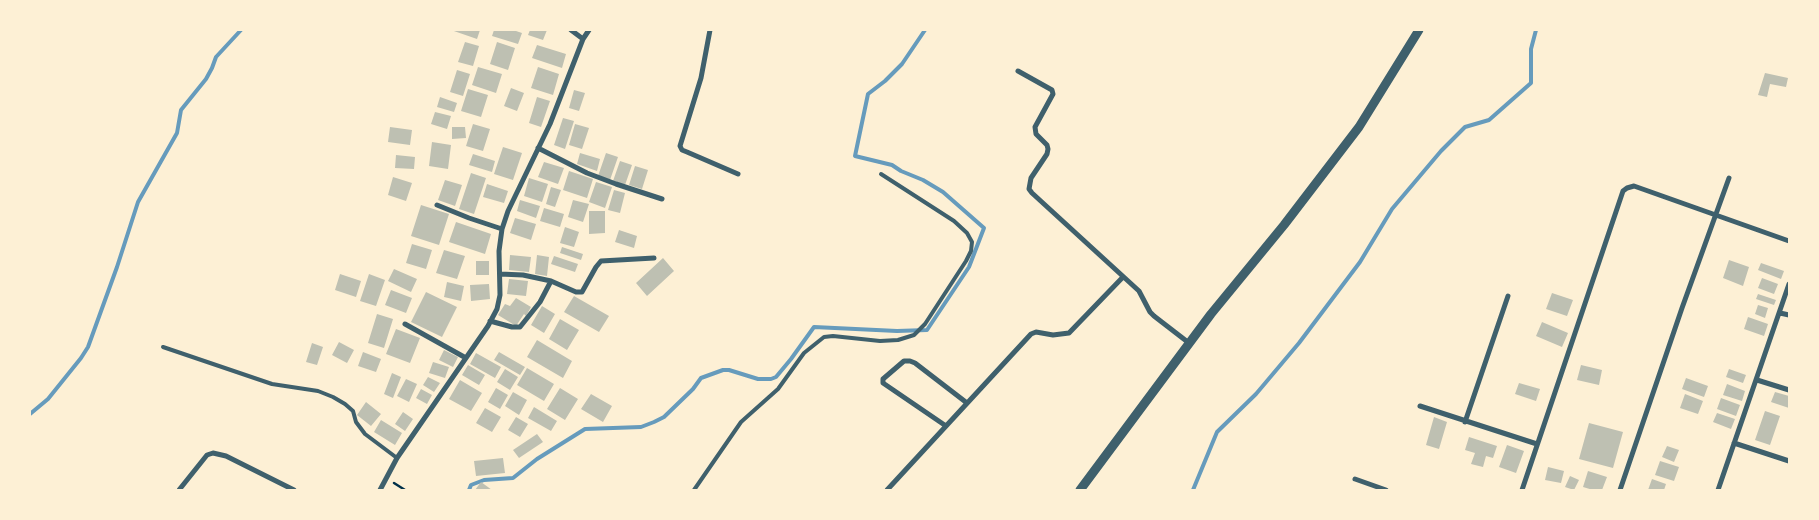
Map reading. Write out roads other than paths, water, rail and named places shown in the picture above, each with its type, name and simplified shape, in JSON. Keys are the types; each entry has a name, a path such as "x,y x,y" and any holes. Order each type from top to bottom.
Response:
{"street":[{"path":"571,30 583,39"},
{"path":"380,490 397,458 466,358 490,321 499,302 499,251 502,229 508,211 538,148 583,39 589,30"},
{"path":"710,30 702,78 680,146 686,152 738,174"},
{"path":"1080,490 1189,343 1284,226 1358,127 1418,30"},
{"path":"1018,71 1052,90 1053,94 1035,127 1036,134 1047,145 1048,149 1047,154 1031,178 1029,189 1036,198 1139,291 1150,312 1189,343"},
{"path":"538,148 587,173 662,199"},
{"path":"1620,490 1729,178"},
{"path":"1522,490 1623,191 1634,186 1789,241"},
{"path":"437,205 502,229"},
{"path":"500,274 522,275 551,281 580,293 584,291 601,261 654,258"},
{"path":"887,490 1031,334 1036,332 1053,335 1069,333 1123,277"},
{"path":"490,321 514,328 522,326 540,302 551,281"},
{"path":"1718,490 1789,284"},
{"path":"1465,422 1508,296"},
{"path":"1780,313 1789,315"},
{"path":"405,324 466,358"},
{"path":"946,426 883,383 883,379 904,361 910,361 967,403"},
{"path":"1757,380 1789,390"},
{"path":"1420,406 1537,444"},
{"path":"1734,442 1789,461"},
{"path":"179,490 207,455 213,453 226,456 294,490"},
{"path":"1355,479 1386,490"}],"lane":[{"path":"694,490 741,422 778,389 804,353 824,338 833,336 880,341 898,340 914,335 925,324 966,261 971,251 972,242 967,233 954,221 881,174"},
{"path":"163,347 272,384 318,391 333,396 353,411 356,422 365,434 397,458"}],"waterway":[{"path":"30,414 48,399 88,347 138,202 177,133 181,110 206,79 216,57 241,30"},
{"path":"469,490 471,485 484,480 513,478 537,459 585,429 641,427 654,422 664,417 693,389 701,378 723,370 758,379 776,377 814,327 897,331 927,330 969,267 984,228 943,192 923,180 892,165 855,156 868,94 902,64 925,30"},
{"path":"1193,490 1217,432 1256,394 1299,343 1360,262 1392,209 1441,151 1465,127 1489,120 1531,83 1531,49 1536,30"}]}
